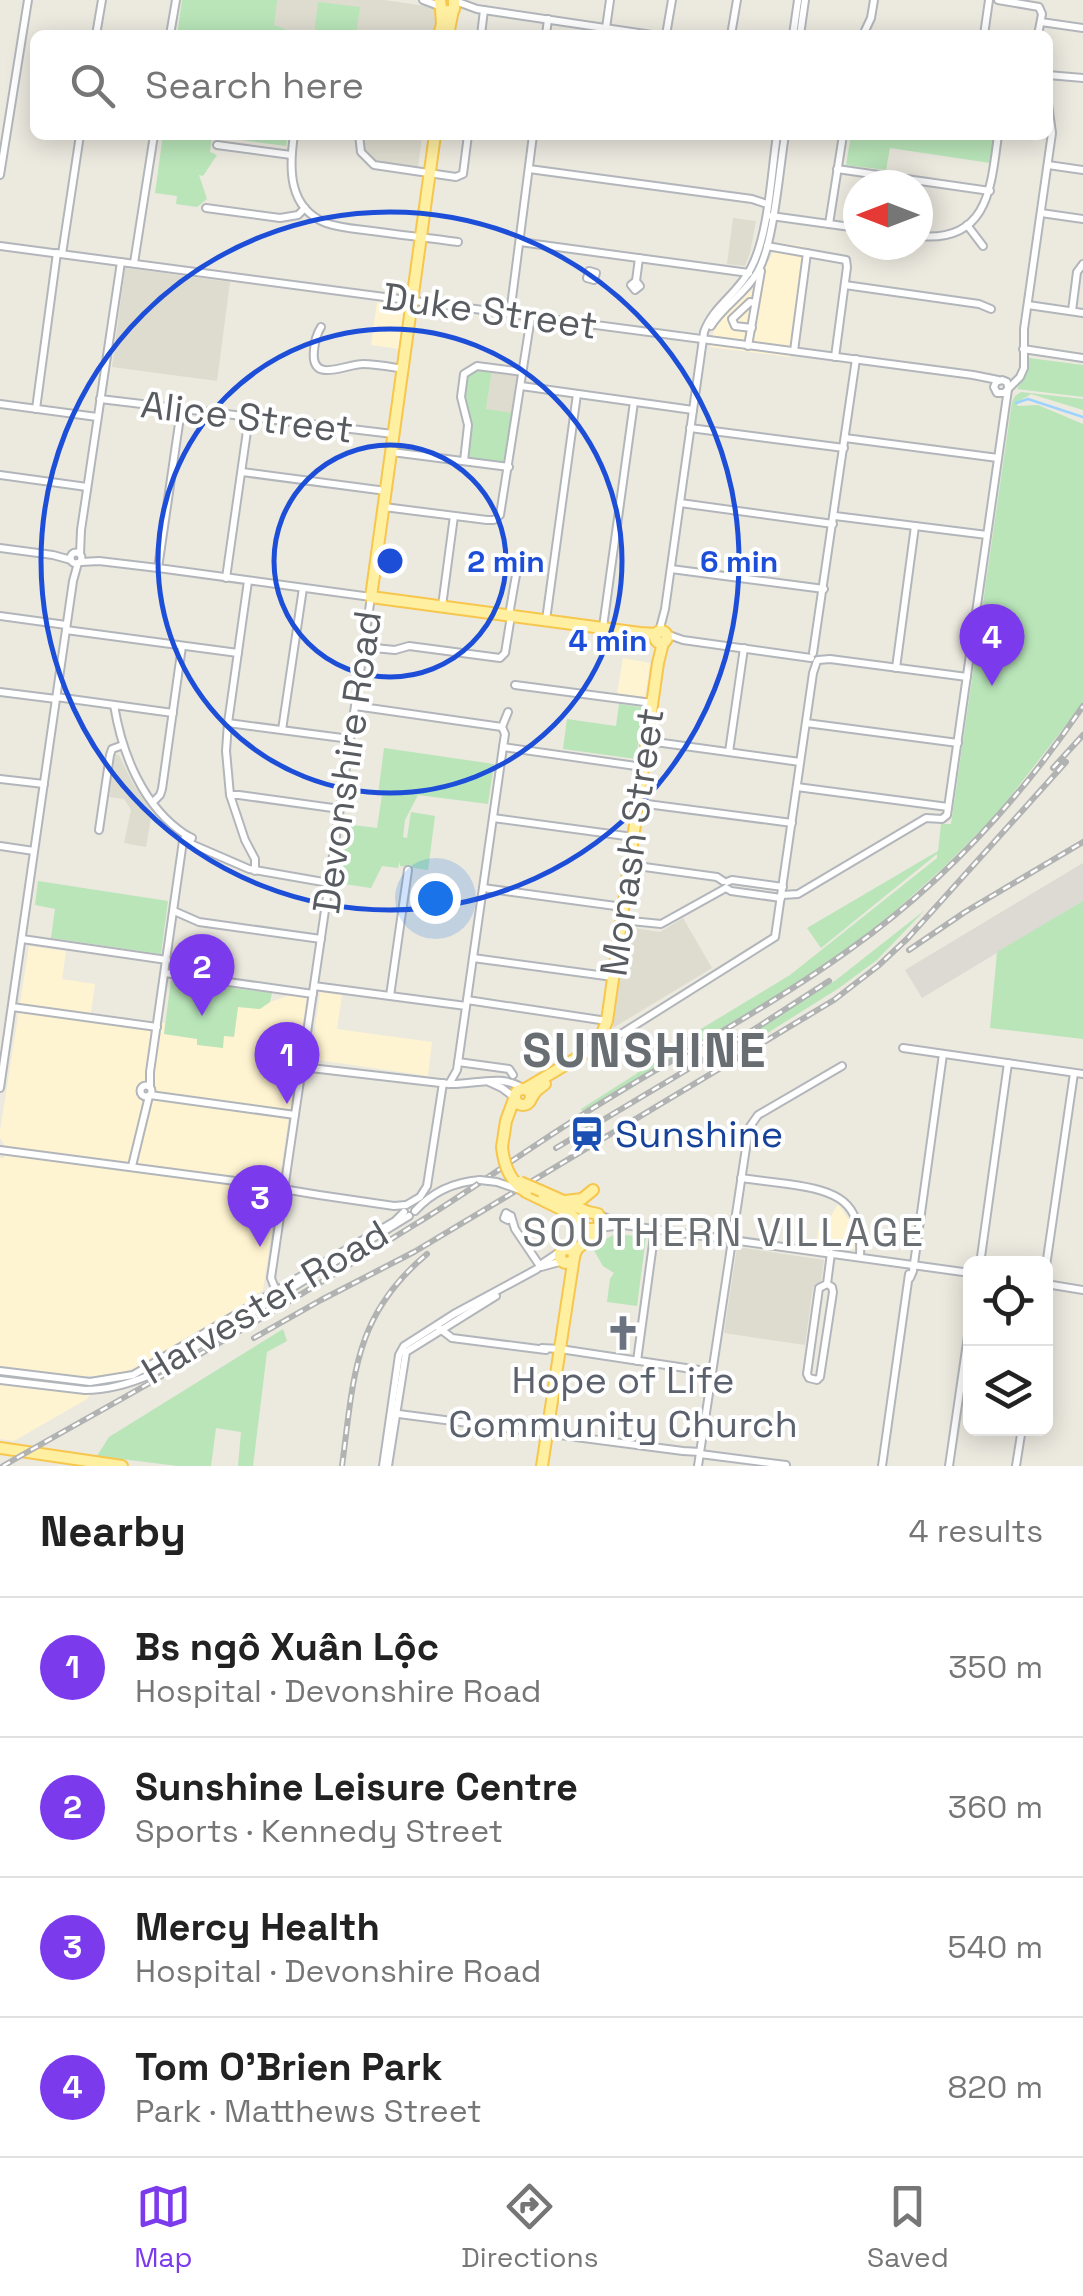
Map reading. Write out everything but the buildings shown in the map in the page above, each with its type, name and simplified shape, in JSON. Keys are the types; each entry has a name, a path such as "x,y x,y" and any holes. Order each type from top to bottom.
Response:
{"main road":[{"path":"440,30 448,5"},
{"name":"Devonshire Road","path":"371,598 432,140"},
{"path":"371,598 661,637"},
{"name":"Monash Street","path":"605,1034 661,637"},
{"path":"597,1228 590,1230 508,1172 502,1148 504,1125 523,1096 597,1053 605,1034"},
{"path":"534,1193 564,1202 593,1203"},
{"path":"564,1202 582,1199 593,1203 600,1221 590,1238 567,1256"},
{"path":"542,1466 569,1288 567,1256 578,1240 582,1218 593,1203"},
{"path":"0,1451 82,1466"},
{"path":"0,1451 122,1466"}],"street":[{"path":"0,176 28,0"},
{"path":"97,30 102,0"},
{"path":"171,30 176,0"},
{"path":"423,0 619,30"},
{"path":"606,28 610,0"},
{"path":"667,30 672,0"},
{"path":"732,30 736,0"},
{"path":"797,30 802,0"},
{"path":"865,30 874,0"},
{"path":"985,30 989,0"},
{"path":"998,0 1029,2 1041,10 1039,30"},
{"path":"481,9 481,30"},
{"path":"547,30 548,20"},
{"path":"1041,22 1083,28"},
{"path":"1053,75 1083,78"},
{"path":"36,409 79,140"},
{"path":"134,264 153,140"},
{"path":"293,140 292,184 314,216 338,226 458,242"},
{"path":"360,140 361,152 374,165 456,178 462,176 467,140"},
{"path":"510,314 532,140"},
{"path":"748,346 768,246 768,200 780,140"},
{"path":"703,340 710,318 749,272 761,241 780,140"},
{"path":"829,224 841,140"},
{"path":"933,236 945,236 967,225 983,208 990,191 997,140"},
{"path":"621,920 657,925 732,880 798,894 924,818 947,816 1005,408 1002,386 1018,373 1023,350 1051,140"},
{"path":"217,145 291,155"},
{"path":"1048,165 1083,170"},
{"path":"529,169 768,200"},
{"path":"837,169 990,191"},
{"path":"206,208 280,218 298,215 305,208"},
{"path":"1041,213 1083,219"},
{"path":"769,215 843,226"},
{"path":"967,225 983,246"},
{"path":"520,242 749,272"},
{"name":"Duke Street","path":"0,246 981,377 1002,386"},
{"path":"768,246 846,260 835,357"},
{"path":"592,270 595,252"},
{"path":"794,352 807,253"},
{"path":"636,282 638,258"},
{"path":"0,1088 12,1007 10,996 22,939 119,262"},
{"path":"1072,312 1077,272 1083,264"},
{"path":"703,340 719,313 751,283 762,265"},
{"path":"390,298 404,293 417,272"},
{"path":"845,285 991,309"},
{"path":"752,328 736,326 732,320 750,302 755,303"},
{"path":"1028,305 1083,313"},
{"path":"384,507 487,520 499,517 531,317"},
{"path":"322,327 313,358 321,369 366,364 404,369"},
{"name":"Monash Street","path":"661,637 703,340"},
{"path":"1023,350 1083,358"},
{"path":"605,1034 618,1035 773,940 856,360"},
{"path":"464,461 468,425 461,397 464,374 477,366 523,372"},
{"path":"521,386 692,410"},
{"path":"546,621 577,394"},
{"name":"Alice Street","path":"100,399 394,434"},
{"path":"602,628 634,402"},
{"path":"0,404 97,417"},
{"path":"158,568 181,410"},
{"path":"226,578 250,416"},
{"path":"690,428 844,448"},
{"path":"846,438 998,458"},
{"path":"392,452 508,467"},
{"path":"242,472 386,491"},
{"path":"0,475 87,487"},
{"path":"680,503 987,535"},
{"path":"442,607 454,516"},
{"path":"896,668 915,526"},
{"path":"0,548 371,598"},
{"path":"363,647 395,650 409,646 500,658 506,653 519,558"},
{"path":"671,569 824,590"},
{"path":"248,581 226,764 230,795 251,853 252,870"},
{"path":"282,730 303,588"},
{"name":"Devonshire Road","path":"276,1293 271,1278 371,598"},
{"path":"0,616 238,653"},
{"path":"661,637 967,677"},
{"path":"153,802 162,789 182,646"},
{"path":"729,752 744,648"},
{"path":"515,685 652,703"},
{"path":"0,692 173,712"},
{"path":"114,705 123,745 136,776 186,842 252,870 329,883"},
{"path":"354,706 502,727"},
{"path":"502,727 508,712"},
{"path":"806,722 958,743"},
{"path":"228,723 350,739"},
{"path":"94,1163 408,1210 428,1185 446,1083 458,1066 505,734 502,727"},
{"path":"646,741 800,762"},
{"path":"99,830 110,754 123,745"},
{"path":"503,747 643,767"},
{"path":"0,778 44,784"},
{"path":"797,786 948,807"},
{"path":"230,795 340,809"},
{"path":"638,802 792,823"},
{"path":"493,818 633,837"},
{"path":"135,1167 186,842"},
{"path":"0,846 34,851"},
{"path":"629,865 721,885"},
{"path":"390,996 408,870"},
{"path":"484,888 623,907"},
{"path":"174,911 199,922 320,939"},
{"path":"22,939 166,960"},
{"path":"473,958 613,977"},
{"path":"164,973 607,1017"},
{"path":"12,1007 156,1027"},
{"path":"904,1048 1078,1074 1048,1256"},
{"path":"882,1466 942,1054"},
{"path":"980,1256 1008,1064"},
{"path":"302,1066 446,1083 502,1080 518,1085 523,1096"},
{"path":"458,1066 509,1068 514,1075"},
{"path":"458,1066 465,1084"},
{"path":"698,1466 752,1122 842,1066"},
{"path":"488,1082 523,1096"},
{"path":"146,1091 295,1116"},
{"path":"0,1141 12,1152"},
{"path":"0,1150 152,1171"},
{"path":"742,1178 820,1189 840,1199 857,1222 860,1256"},
{"name":"Harvester Road","path":"0,1371 96,1382 133,1376 458,1183 491,1180 534,1193"},
{"path":"593,1203 608,1220 624,1225 963,1272"},
{"path":"508,1218 539,1268"},
{"path":"597,1228 624,1225"},
{"path":"636,1360 654,1229"},
{"path":"826,1284 831,1253"},
{"path":"385,1466 406,1352 447,1322 567,1256"},
{"path":"1053,1282 1083,1290"},
{"path":"826,1284 832,1292 817,1380 807,1374 819,1288 826,1284"},
{"name":"Harvester Road","path":"0,1380 85,1390 131,1383 150,1375 276,1293"},
{"path":"447,1322 466,1338 712,1370"},
{"path":"949,1466 966,1346"},
{"path":"394,1413 786,1465"},
{"path":"1016,1466 1021,1436"}],"shaded area":[{"path":"240,0 384,0 433,7 437,15 435,30 288,30 239,13"},
{"path":"362,140 421,140 418,168 374,162 362,147"},
{"path":"733,218 756,221 745,266 727,264"},
{"path":"778,243 803,246 790,357 710,347 714,329 728,310 754,288"},
{"path":"125,268 230,282 217,381 112,367"},
{"path":"377,302 406,306 400,349 371,345"},
{"path":"492,371 518,375 513,413 486,410"},
{"path":"623,658 650,663 645,698 617,694"},
{"path":"115,754 152,812 146,847 124,843 131,810 124,799 109,797"},
{"path":"1083,863 1083,901 922,998 905,970"},
{"path":"683,918 712,968 613,1028 627,927 660,932"},
{"path":"29,946 66,951 62,979 95,984 91,1013 165,1023 164,1034 198,1039 197,1044 224,1035 234,1036 238,1006 260,1009 308,989 263,1290 150,1362 102,1376 0,1366 0,1158 4,1158 4,1144 0,1131"},
{"path":"320,992 342,995 337,1029 432,1042 428,1076 311,1059"},
{"path":"838,1204 852,1224 855,1249 816,1244 820,1222 827,1223"},
{"path":"737,1247 824,1260 821,1281 813,1287 805,1345 724,1333"},
{"path":"0,1382 92,1392 87,1399 14,1441 0,1439"}],"green space":[{"path":"182,0 277,0 274,25 288,30 178,30"},
{"path":"318,2 360,7 357,30 315,30"},
{"path":"162,140 212,140 210,152 217,155 203,176 199,175 207,199 197,207 176,204 177,196 155,193"},
{"path":"242,140 287,140 286,146"},
{"path":"850,140 993,140 990,163 890,148 886,170 846,165"},
{"path":"1029,358 1083,365 1083,397 1017,389 1028,371"},
{"path":"472,370 492,371 486,409 513,413 506,463 469,457 471,424 464,389"},
{"path":"1021,392 1083,399 1083,410 1031,394 1016,403 1038,405 1083,424 1080,707 996,815 894,912 792,986 583,1112 581,1109 636,1074 653,1058 790,975 937,858 937,854 821,948 807,928 938,851 941,824 951,824 1012,402"},
{"path":"619,704 643,710 636,759 563,749 567,719 616,726"},
{"path":"384,748 494,764 488,804 418,795 405,820 403,837 407,838 411,812 435,816 428,870 400,866 400,861 398,868 382,866 371,888 337,883 345,824 377,828"},
{"path":"38,881 168,901 161,954 51,938 55,909 35,905"},
{"path":"1083,901 1083,1039 990,1028 997,952"},
{"path":"925,910 877,960 709,1070 705,1062 836,980"},
{"path":"171,980 272,993 270,1002 260,1009 238,1007 234,1037 224,1036 223,1048 197,1045 197,1039 164,1034"},
{"path":"615,1234 646,1237 637,1306 607,1302 614,1273 603,1266 592,1247"},
{"path":"283,1329 287,1341 267,1352 253,1466 238,1466 241,1432 216,1428 211,1466 97,1456 109,1437"}],"waterway":[{"path":"1016,403 1028,399 1083,417"}],"railway":[{"path":"3,1466 325,1280 849,950 916,898 977,839 1033,774 1083,706"},
{"path":"1053,768 1083,735"},
{"path":"254,1338 414,1252 834,1000 908,938 1066,762"},
{"path":"909,950 1083,842"},
{"path":"556,1148 829,981"},
{"path":"342,1466 355,1376 371,1325 384,1301 427,1254"}],"place":[{"name":"Tom O'Brien Park","path":"992,686"},
{"name":"Sunshine Leisure Centre","path":"202,1016"},
{"name":"Bs ngô Xuân Lộc","path":"287,1104"},
{"name":"Sunshine","path":"587,1134"},
{"name":"Mercy Health","path":"260,1247"},
{"name":"Hope of Life Community Church","path":"623,1333"}],"district":[{"name":"SUNSHINE","path":"645,1050"},
{"name":"SOUTHERN VILLAGE","path":"724,1232"}]}
